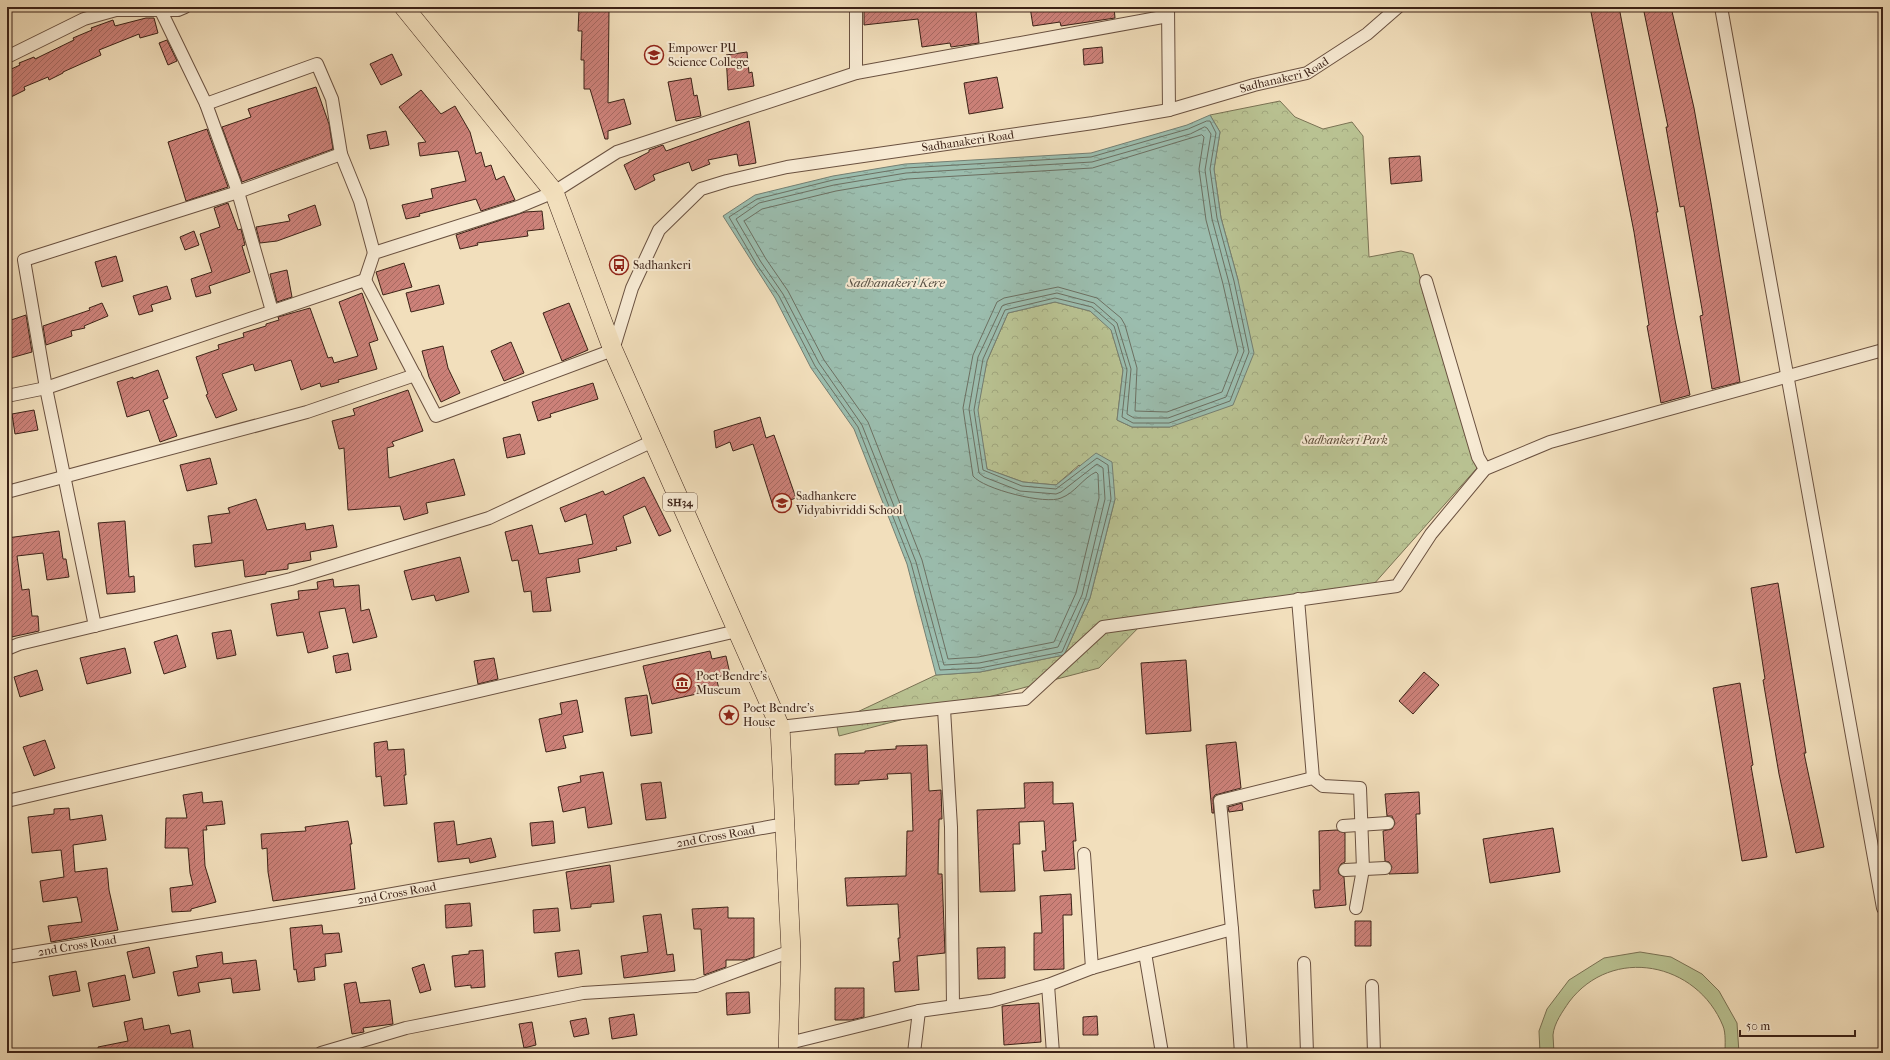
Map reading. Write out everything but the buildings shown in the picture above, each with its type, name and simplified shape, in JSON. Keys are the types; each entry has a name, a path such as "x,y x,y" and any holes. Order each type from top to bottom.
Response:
{"main road":[{"name":"SH34","path":"404,7 554,192 613,350 780,727 791,951 789,1048"}],"street":[{"path":"7,57 84,19 116,10 161,11 178,10 185,7"},
{"path":"856,7 856,73"},
{"name":"Sadhanakeri Road","path":"613,350 632,288 660,230 701,189 727,181 787,167 1169,110 1254,85 1307,73 1367,34 1398,7"},
{"path":"1721,7 1883,908"},
{"path":"161,11 206,104 238,192 272,311"},
{"path":"374,253 518,207 554,192 617,152 856,73 1168,12 1169,110"},
{"path":"206,104 317,64 332,99 341,154 360,201 374,253 365,280 436,416 613,350"},
{"path":"95,626 46,388 24,260 238,192 341,154"},
{"path":"7,396 46,388 365,280"},
{"path":"1426,282 1478,457 1485,468"},
{"path":"780,727 1025,699 1103,627 1397,586 1431,534 1485,468 1550,442 1883,350"},
{"path":"7,492 307,412 415,375"},
{"path":"7,649 19,644 291,579 489,518 653,441"},
{"path":"1298,599 1313,778 1323,786 1360,788 1363,869 1356,908"},
{"path":"7,801 737,631"},
{"path":"944,709 951,827 953,1006"},
{"path":"1241,1053 1232,929 1220,800 1313,778"},
{"path":"1343,826 1388,823"},
{"name":"2nd Cross Road","path":"7,957 370,898 785,824"},
{"path":"1084,854 1092,968"},
{"path":"1345,870 1385,868"},
{"path":"789,1048 919,1012 991,1001 1048,985 1092,968 1232,929"},
{"path":"321,1053 406,1028 583,993 696,986 791,951"},
{"path":"1145,953 1162,1053"},
{"path":"1304,963 1307,1053"},
{"path":"1048,985 1053,1053"},
{"path":"1372,986 1374,1053"},
{"path":"914,1053 919,1012"}],"green space":[{"name":"Sadhankeri Park","path":"1280,101 1295,117 1323,129 1352,122 1363,136 1369,257 1401,251 1413,254 1477,468 1365,594 1144,622 1099,668 839,736 836,722 936,675 980,672 1064,655 1090,598 1115,499 1079,465 1056,485 1023,482 987,469 977,410 987,361 1008,313 1055,302 1090,311 1111,329 1123,370 1117,420 1132,427 1170,427 1238,280 1221,218 1214,169 1220,132 1210,115"},
{"path":"1640,952 1671,957 1702,974 1719,991 1737,1023 1739,1053 1725,1053 1725,1036 1723,1026 1711,1004 1694,987 1674,975 1652,969 1630,968 1608,973 1587,984 1569,1002 1557,1022 1553,1035 1554,1053 1540,1053 1539,1031 1547,1009 1569,980 1604,958"}],"water":[{"name":"Sadhanakeri Kere","path":"1210,115 1220,132 1214,169 1221,218 1238,280 1254,353 1233,405 1170,427 1132,427 1117,420 1123,370 1111,330 1090,311 1055,302 1008,313 987,361 978,410 987,469 1023,482 1056,485 1096,453 1112,462 1115,499 1090,598 1064,655 980,672 936,675 907,564 854,429 811,368 775,298 723,216 755,195 833,176 905,164 1091,153 1187,125"}],"place":[{"name":"Empower PU Science College","path":"654,55"},
{"name":"Sadhankeri","path":"619,265"},
{"name":"Sadhankere Vidyabivriddi School","path":"782,503"},
{"name":"Poet Bendre's Museum","path":"682,683"},
{"name":"Poet Bendre's House","path":"729,715"}]}
